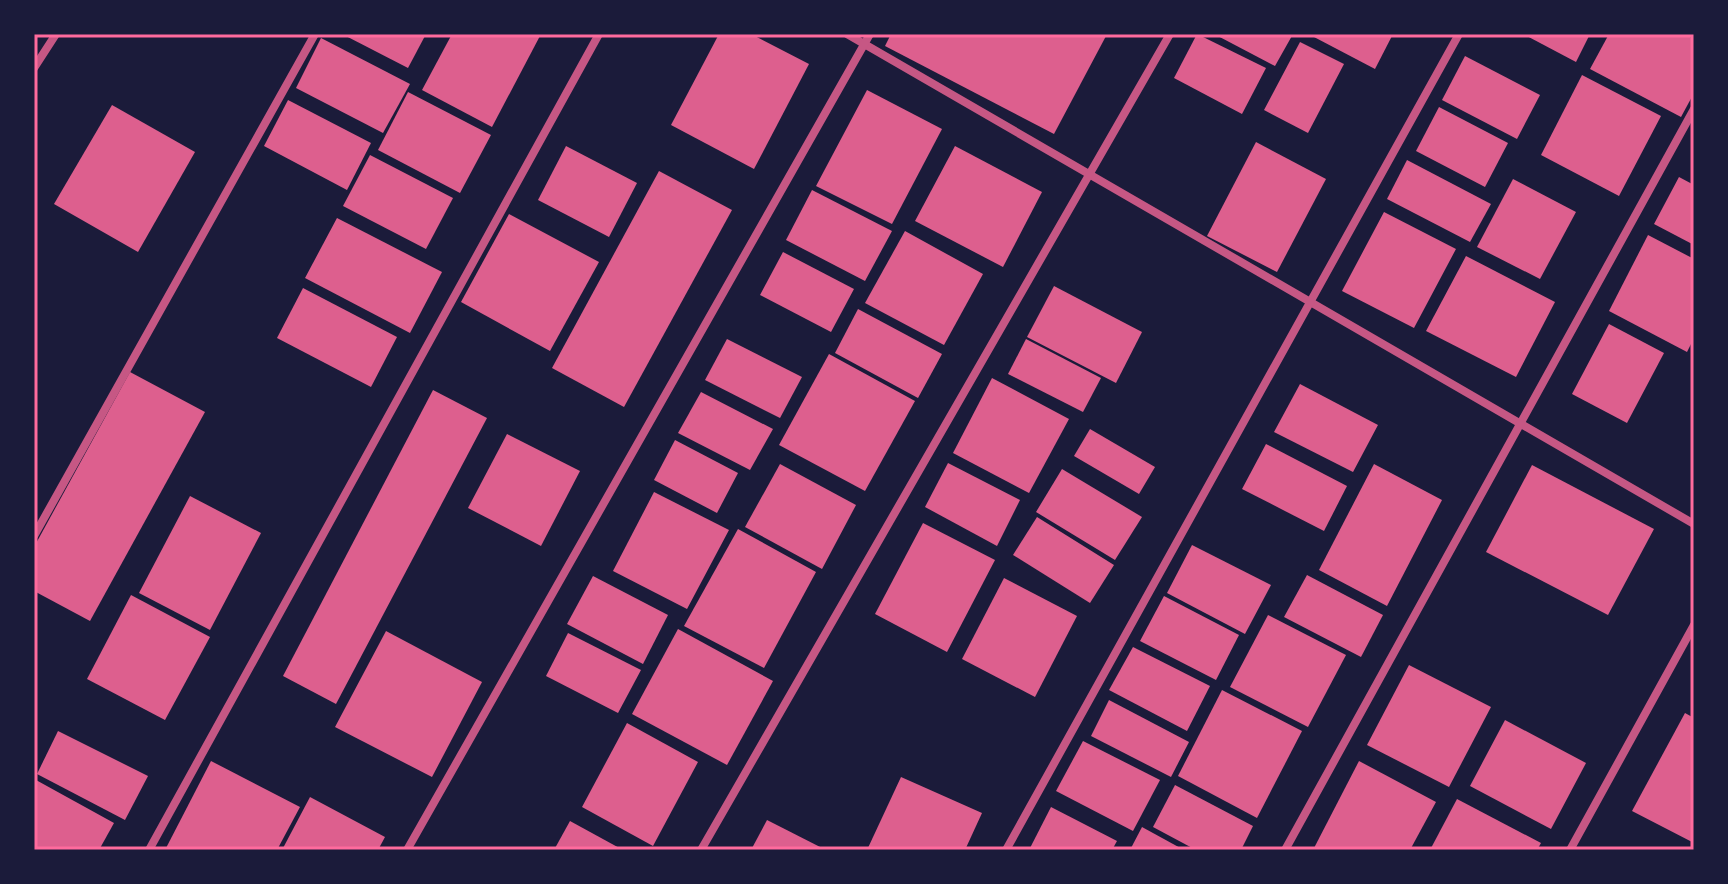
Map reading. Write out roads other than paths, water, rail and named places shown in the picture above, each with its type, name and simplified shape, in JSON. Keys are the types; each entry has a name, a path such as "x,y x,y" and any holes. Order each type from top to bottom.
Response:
{"street":[{"path":"34,68 56,34"},
{"path":"34,536 315,34"},
{"path":"149,850 599,34"},
{"path":"847,34 1694,524"},
{"path":"407,850 870,34"},
{"path":"701,850 1170,34"},
{"path":"1006,850 1459,34"},
{"path":"1285,850 1694,109"},
{"path":"1570,850 1694,625"}]}
